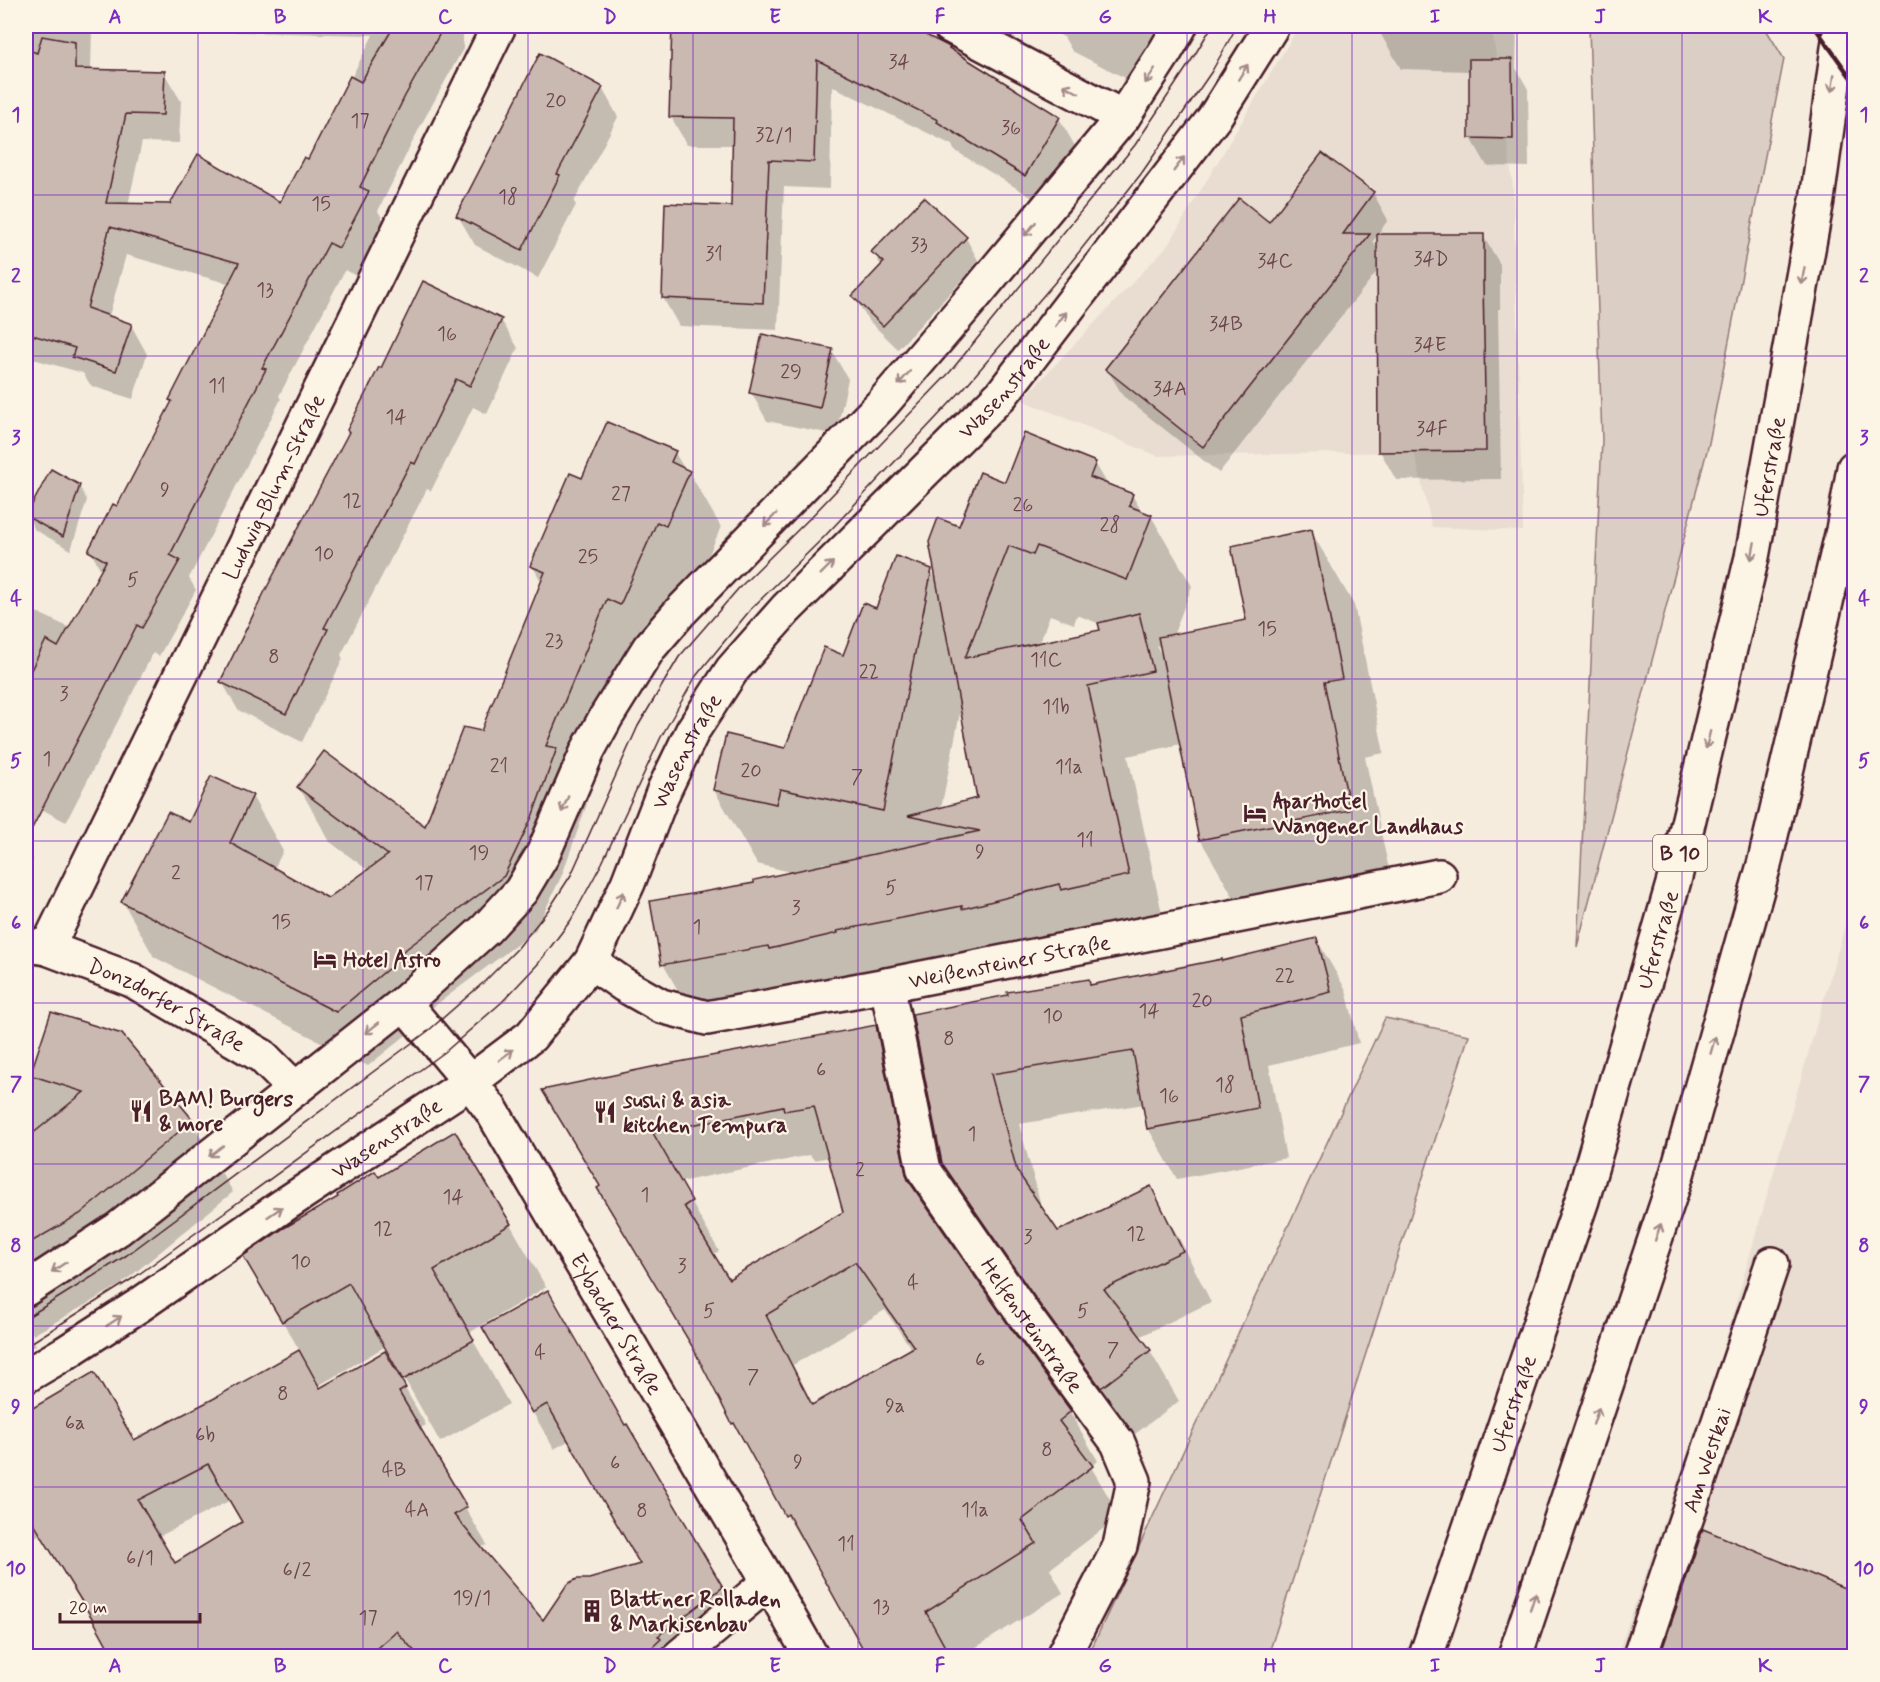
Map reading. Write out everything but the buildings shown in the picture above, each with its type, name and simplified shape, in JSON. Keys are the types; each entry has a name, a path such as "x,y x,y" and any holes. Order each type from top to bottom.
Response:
{"main road":[{"name":"Ludwig-Blum-Straße","path":"37,946 500,26"},
{"path":"950,26 1123,117"},
{"path":"26,1289 118,1229 404,1003 486,929 521,891 543,854 588,750 649,648 680,612 882,404 976,294 1123,117 1180,26"},
{"name":"Wasenstraße","path":"26,1376 107,1326 470,1082 531,1036 591,962 628,883 664,790 693,730 732,670 786,609 1002,394 1214,118 1272,26"},
{"name":"Uferstraße","path":"1426,1656 1582,1200 1675,877 1752,557 1817,200 1840,26"},
{"path":"1515,1656 1677,1174 1764,865 1843,530 1854,468"},
{"name":"Weißensteiner Straße","path":"591,962 624,985 661,1006 707,1018 887,985 1438,876"},
{"name":"Donzdorfer Straße","path":"37,946 132,980 262,1056 295,1089"},
{"name":"Helfensteinstraße","path":"887,985 924,1170 1025,1316 1118,1443 1134,1481 1120,1546 1063,1656"},
{"name":"Eybacher Straße","path":"404,1003 492,1111 811,1656"},
{"name":"Am Westkai","path":"1640,1656 1772,1264"},
{"path":"680,1656 769,1582"}],"shaded area":[{"path":"1299,26 1492,26 1513,187 1523,531 1432,527 1414,452 1158,456 1022,400 1168,245"},
{"path":"1589,26 1764,26 1784,59 1709,443 1577,947 1602,441"},
{"path":"1854,882 1854,1656 1617,1656 1717,1369 1845,926"},
{"path":"1385,1018 1469,1035 1268,1656 1088,1656"}],"tram line":[{"path":"26,1318 127,1255 428,1031 484,982 517,949 549,909 571,875 638,726 679,657 738,589 810,518 950,372 1135,145 1212,26"},
{"path":"26,1346 135,1277 445,1052 502,1002 537,965 571,920 602,863 661,737 696,676 751,609 824,537 964,388 1056,281 1141,174 1212,71 1237,26"}],"railway":[{"path":"1814,26 1854,82"}],"place":[{"name":"Aparthotel Wangener Landhaus","path":"1255,813"},
{"name":"Hotel Astro","path":"325,959"},
{"name":"BAM! Burgers & more","path":"141,1111"},
{"name":"sushi & asia kitchen Tempura","path":"605,1112"},
{"name":"Blattner Rolladen & Markisenbau","path":"592,1611"}]}
